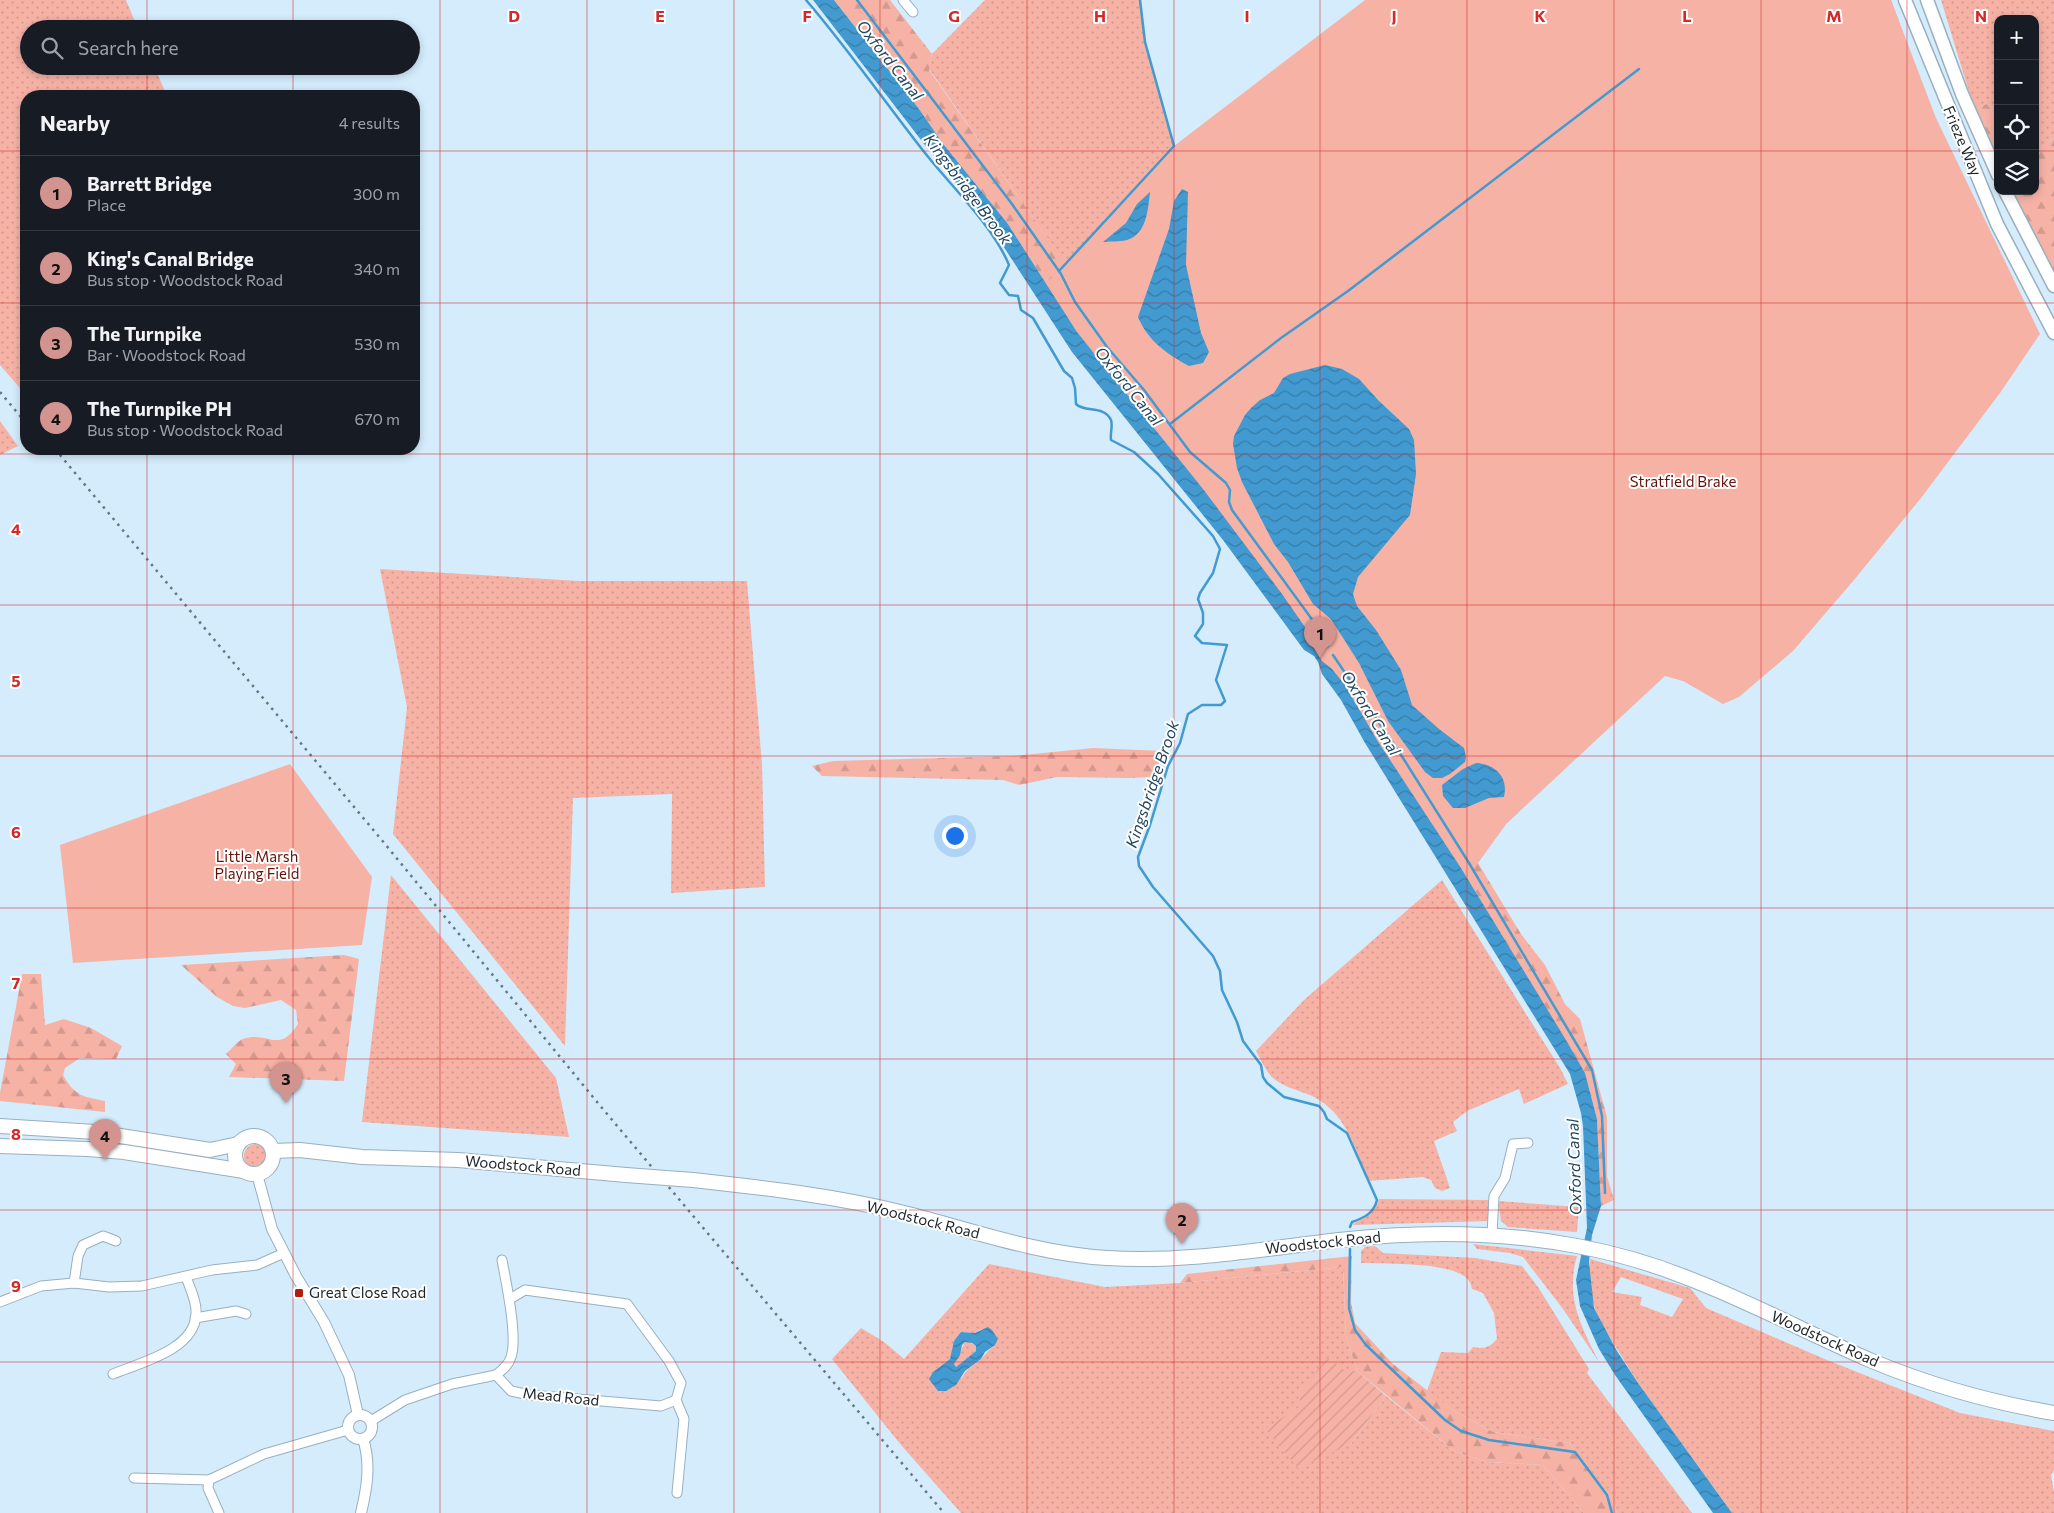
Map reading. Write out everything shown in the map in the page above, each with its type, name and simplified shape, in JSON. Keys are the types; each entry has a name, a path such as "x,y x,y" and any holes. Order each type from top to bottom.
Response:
{"highway":[{"path":"0,1126 95,1132 210,1150 238,1144"},
{"path":"0,1146 88,1148 124,1152 250,1173 267,1169 271,1165 274,1151 269,1142 258,1136 244,1138 238,1144 235,1156 236,1162 250,1173"},
{"name":"Woodstock Road","path":"274,1151 300,1150 347,1156 458,1160 761,1187 835,1199 909,1215 1020,1245 1066,1254 1106,1258 1157,1260 1342,1239 1445,1233 1492,1235 1572,1245 1600,1251 1688,1278 1870,1360 1933,1384 1988,1400 2054,1413"}],"main road":[{"name":"Frieze Way","path":"1905,0 1997,224 2054,333"},
{"name":"Frieze Way","path":"1927,0 1962,94 1994,166"},
{"path":"2007,195 2054,286"}],"street":[{"path":"903,0 913,12"},
{"path":"1492,1235 1494,1196 1505,1178 1513,1144 1528,1143"},
{"path":"250,1173 272,1229 324,1322 349,1375 358,1415"},
{"path":"74,1283 80,1251 83,1245 103,1233 116,1241"},
{"path":"0,1302 41,1286 74,1283 130,1286 186,1277 212,1270 257,1265 284,1253"},
{"path":"371,1421 412,1398 452,1384 496,1375 508,1364 513,1349 510,1299 502,1260"},
{"path":"112,1374 170,1351 187,1336 195,1318 195,1304 186,1277"},
{"path":"510,1299 525,1290 627,1304 669,1362 681,1383 676,1400 684,1420 677,1493"},
{"path":"195,1318 236,1311 246,1314"},
{"name":"Mead Road","path":"496,1375 511,1391 530,1395 661,1406 676,1400"},
{"path":"358,1415 366,1416 371,1421 372,1429 362,1439 353,1437 348,1430 350,1421 358,1415"},
{"path":"134,1478 209,1480 264,1454 348,1430"},
{"path":"361,1513 368,1469 366,1449 362,1439"},
{"path":"209,1480 208,1488 219,1513"}],"green space":[{"path":"0,0 126,0 134,20 20,20 20,75 158,75 164,90 20,90 20,388 0,365"},
{"path":"834,0 890,0 932,54 929,70 1066,264 1518,813 1507,823 1478,863 1521,934 1545,965 1565,1004 1580,1019 1607,1117 1607,1176 1614,1200 1601,1206 1597,1119 1585,1073 1461,868 1377,740 1169,446 1077,332 1008,224 944,145 919,109"},
{"path":"985,0 1140,0 1145,43 1175,146 1891,0 1899,21 1175,420 929,69 932,54"},
{"name":"Stratfield Brake","path":"1365,0 1891,0 1936,118 2040,334 2000,393 1921,498 1793,651 1739,697 1723,704 1683,681 1665,676 1461,868 1377,740 1345,685 1332,669 1322,661 1307,630 1282,594 1203,489 1077,332 1046,283 1066,264 1174,146"},
{"path":"1941,0 2054,0 2054,138 2039,150 2039,15 1994,15 1994,114 1987,104 1974,108"},
{"path":"1987,104 1994,114 1994,153 1974,108"},
{"path":"2054,138 2054,275 2014,195 2039,195 2039,150"},
{"path":"0,421 18,446 0,455"},
{"path":"380,569 579,581 747,581 762,765 765,887 671,893 672,794 573,798 565,1046 393,834 407,707"},
{"path":"1093,748 1163,751 1154,777 1057,777 1019,785 1003,780 822,776 812,766 833,761 1013,756"},
{"name":"Little Marsh Playing Field","path":"290,764 372,877 362,945 73,963 60,845"},
{"path":"391,875 556,1078 569,1137 362,1122"},
{"path":"1442,880 1560,1068 1568,1084 1524,1104 1519,1089 1467,1111 1453,1122 1457,1131 1434,1141 1450,1188 1442,1191 1435,1188 1431,1180 1423,1177 1368,1181 1356,1149 1340,1120 1319,1100 1306,1093 1285,1086 1273,1078 1256,1051 1304,1000"},
{"path":"344,955 359,959 344,1081 229,1077 236,1064 226,1054 236,1044 243,1039 252,1037 273,1040 285,1038 298,1024 296,1010 281,1000 245,1008 233,1006 217,997 181,965"},
{"path":"22,974 41,974 45,1025 64,1019 91,1028 122,1046 116,1059 80,1058 65,1068 63,1075 76,1092 105,1101 105,1112 0,1101"},
{"path":"256,1144 265,1147 268,1156 265,1165 256,1168 247,1165 244,1156 247,1147"},
{"path":"1379,1199 1489,1200 1488,1221 1353,1224 1372,1211"},
{"path":"1498,1201 1579,1207 1577,1232 1508,1227 1501,1221"},
{"path":"1473,1244 1577,1256 1573,1285 1574,1298 1586,1336 1599,1362 1563,1309 1523,1257 1510,1253 1477,1249"},
{"path":"1375,1246 1383,1253 1475,1258 1522,1266 1538,1287 1589,1369 1587,1373 1692,1513 1617,1513 1611,1498 1569,1443 1493,1432 1453,1410 1427,1391 1441,1352 1468,1353 1473,1347 1486,1347 1497,1339 1494,1313 1483,1293 1472,1289 1467,1279 1455,1271 1429,1266 1361,1263 1361,1251 1365,1247"},
{"path":"1352,1256 1351,1302 1355,1323 1393,1364 1453,1410 1493,1432 1569,1443 1611,1498 1617,1513 1584,1513 1543,1465 1486,1462 1454,1451 1357,1371 1346,1336 1343,1267 1180,1283 1187,1274"},
{"path":"1590,1259 1690,1288 1706,1308 1827,1360 1960,1413 2054,1431 2054,1470 2051,1475 2054,1492 2054,1513 1732,1513 1638,1383 1598,1318 1592,1296","holes":["1621,1277 1683,1299 1672,1317 1640,1305 1642,1297 1612,1292"]},
{"path":"989,1264 1105,1287 1180,1283 1343,1267 1346,1336 1357,1371 1346,1371 1351,1444 1386,1396 1454,1451 1486,1462 1543,1465 1584,1513 961,1513 901,1445 832,1359 861,1328 884,1342 904,1359","holes":["982,1329 995,1345 962,1378 933,1372 950,1359 961,1332 975,1333"]},
{"path":"965,1342 976,1346 976,1351 956,1367 954,1364"},
{"path":"1328,1358 1346,1371 1357,1371 1386,1396 1351,1444 1298,1468 1265,1429 1302,1405 1297,1394"}],"water":[{"path":"813,0 834,0 919,109 944,145 1008,224 1077,332 1203,489 1282,594 1307,630 1322,661 1332,669 1345,685 1377,740 1461,868 1566,1040 1585,1073 1597,1119 1601,1206 1592,1235 1589,1262 1594,1308 1617,1351 1638,1383 1732,1513 1713,1513 1615,1375 1599,1349 1580,1306 1576,1280 1587,1228 1583,1126 1570,1074 1365,743 1341,700 1322,674 1314,656 1304,650 1223,540 1072,352 985,218 928,149"},
{"path":"1182,189 1188,192 1186,265 1201,333 1209,352 1203,363 1189,366 1159,346 1147,333 1138,317 1169,229 1174,201"},
{"path":"1150,192 1145,220 1139,232 1127,240 1103,242 1126,223 1137,204"},
{"path":"1325,365 1342,369 1359,379 1409,429 1414,440 1416,474 1410,515 1358,577 1353,594 1357,606 1376,630 1401,670 1412,705 1464,748 1465,762 1442,778 1433,778 1425,772 1388,721 1359,663 1331,619 1313,604 1288,562 1274,544 1242,482 1237,468 1233,444 1234,436 1245,415 1260,400 1274,393 1283,378 1290,374"},
{"path":"1476,763 1489,766 1499,773 1504,783 1504,797 1489,798 1465,808 1453,808 1443,796 1442,785 1463,769"},
{"path":"988,1327 998,1339 995,1345 985,1352 981,1359 965,1371 956,1385 946,1391 938,1391 929,1379 933,1372 950,1359 954,1341 961,1332 975,1333","holes":["965,1342 976,1346 976,1351 956,1367 954,1364 960,1355 962,1345"]}],"waterway":[{"name":"Kingsbridge Brook","path":"806,0 852,56 925,153 993,236 1009,265 1000,283 1009,295 1018,296 1021,310 1033,318 1064,371 1072,378 1076,404 1080,407 1104,412 1108,415 1112,422 1111,440 1134,452 1158,474 1213,536 1220,549 1213,573 1198,599 1203,613 1203,624 1195,636 1202,643 1227,645 1216,680 1225,701 1221,705 1202,705 1188,714 1180,743 1168,766 1138,857 1139,866 1153,887 1213,956 1220,971 1222,990 1237,1022 1243,1041 1261,1065 1263,1077 1267,1083 1284,1097 1319,1106 1327,1119 1347,1133 1377,1200 1371,1212 1352,1222 1350,1227"},
{"name":"Oxford Canal","path":"857,0 1012,204 1061,274 1075,302 1107,347 1144,390 1190,452 1226,483 1230,490 1229,502 1232,510 1311,618 1328,646"},
{"path":"1059,271 1174,146 1145,42 1140,0"},
{"name":"Oxford Canal","path":"1170,424 1281,338 1348,291 1639,69"},
{"name":"Oxford Canal","path":"1333,655 1403,758 1469,863 1592,1070 1602,1116 1605,1193"},
{"name":"Kingsbridge Brook","path":"1350,1249 1349,1308 1355,1330 1366,1345 1445,1420 1461,1431 1489,1440 1575,1452 1607,1495 1612,1513"}],"railway":[{"path":"0,392 20,416"},
{"path":"60,455 385,844 602,1108 944,1513"}],"place":[{"name":"Barrett Bridge","path":"1320,658"},
{"name":"The Turnpike","path":"286,1103"},
{"name":"The Turnpike PH","path":"105,1160"},
{"name":"King's Canal Bridge","path":"1182,1244"},
{"name":"Great Close Road","path":"299,1293"}]}
